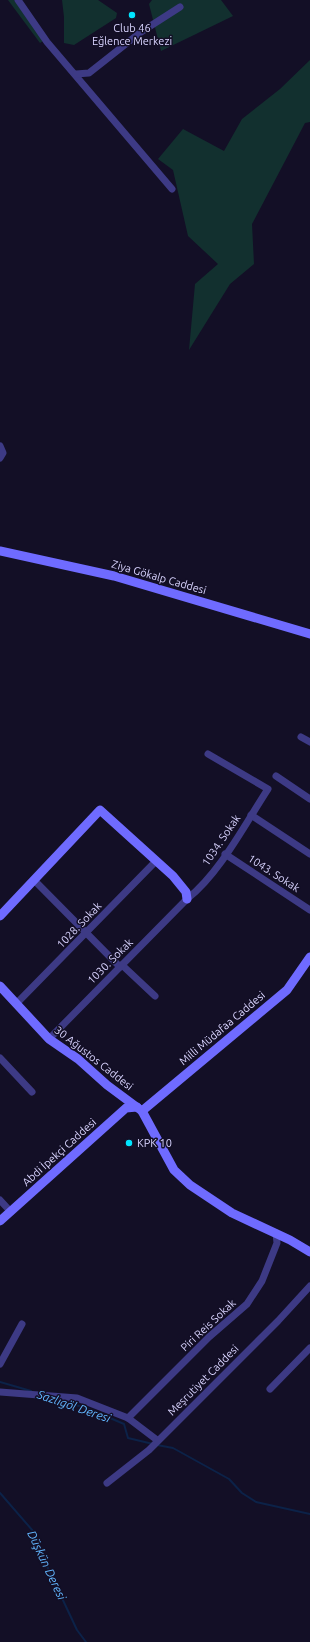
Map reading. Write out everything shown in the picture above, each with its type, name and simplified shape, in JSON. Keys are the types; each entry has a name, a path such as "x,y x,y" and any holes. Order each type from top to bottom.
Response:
{"street":[{"path":"18,0 47,42 76,74 172,189"},
{"path":"76,74 89,73 141,32 180,7"},
{"path":"0,446 3,453 0,458"},
{"name":"Ziya Gökalp Caddesi","path":"0,551 114,576 310,634"},
{"path":"301,737 310,742"},
{"name":"1034. Sokak","path":"187,899 200,889 268,789 208,754"},
{"path":"276,776 310,799"},
{"path":"0,916 100,810 173,876 186,892 187,899"},
{"path":"251,815 310,854"},
{"name":"1043. Sokak","path":"225,854 310,910"},
{"name":"1028. Sokak","path":"16,1004 156,861"},
{"path":"34,880 86,934 155,996"},
{"name":"1030. Sokak","path":"49,1039 187,899"},
{"name":"Milli Müdafaa Caddesi","path":"140,1109 287,990 310,957"},
{"name":"30 Ağustos Caddesi","path":"0,986 49,1039 78,1059 140,1109"},
{"path":"0,1058 32,1092"},
{"name":"Abdi İpekçi Caddesi","path":"0,1221 126,1108 140,1109"},
{"path":"140,1109 174,1170 190,1185 232,1213 276,1233 310,1252"},
{"path":"0,1200 11,1212"},
{"name":"Piri Reis Sokak","path":"128,1418 209,1337 246,1304 262,1281 277,1243 276,1233"},
{"name":"Meşrutiyet Caddesi","path":"107,1484 149,1450 157,1440 278,1321 310,1286"},
{"path":"0,1364 22,1324"},
{"path":"270,1388 310,1348"},
{"path":"0,1392 77,1398 128,1418 157,1440"}],"green space":[{"path":"8,0 14,0 43,41 40,43"},
{"path":"62,0 98,0 117,13 116,18 74,45 64,43 64,17"},
{"path":"152,0 221,0 233,16 161,51 149,4"},
{"path":"310,60 310,122 305,123 252,224 254,264 230,284 189,350 195,284 218,264 188,236 173,170 158,159 183,129 224,151 242,119 280,89"}],"waterway":[{"name":"Sazlıgöl Deresi","path":"0,1382 31,1391"},
{"name":"Sazlıgöl Deresi","path":"60,1400 89,1409 124,1424 128,1438 153,1444"},
{"name":"Sazlıgöl Deresi","path":"157,1445 173,1448 229,1479 242,1493 256,1502 310,1514"},
{"name":"Düşkün Deresi","path":"0,1493 33,1531 46,1564 77,1630 86,1642"}],"place":[{"name":"Club 46 Eğlence Merkezi","path":"132,15"},
{"name":"KPK 10","path":"129,1143"}]}
